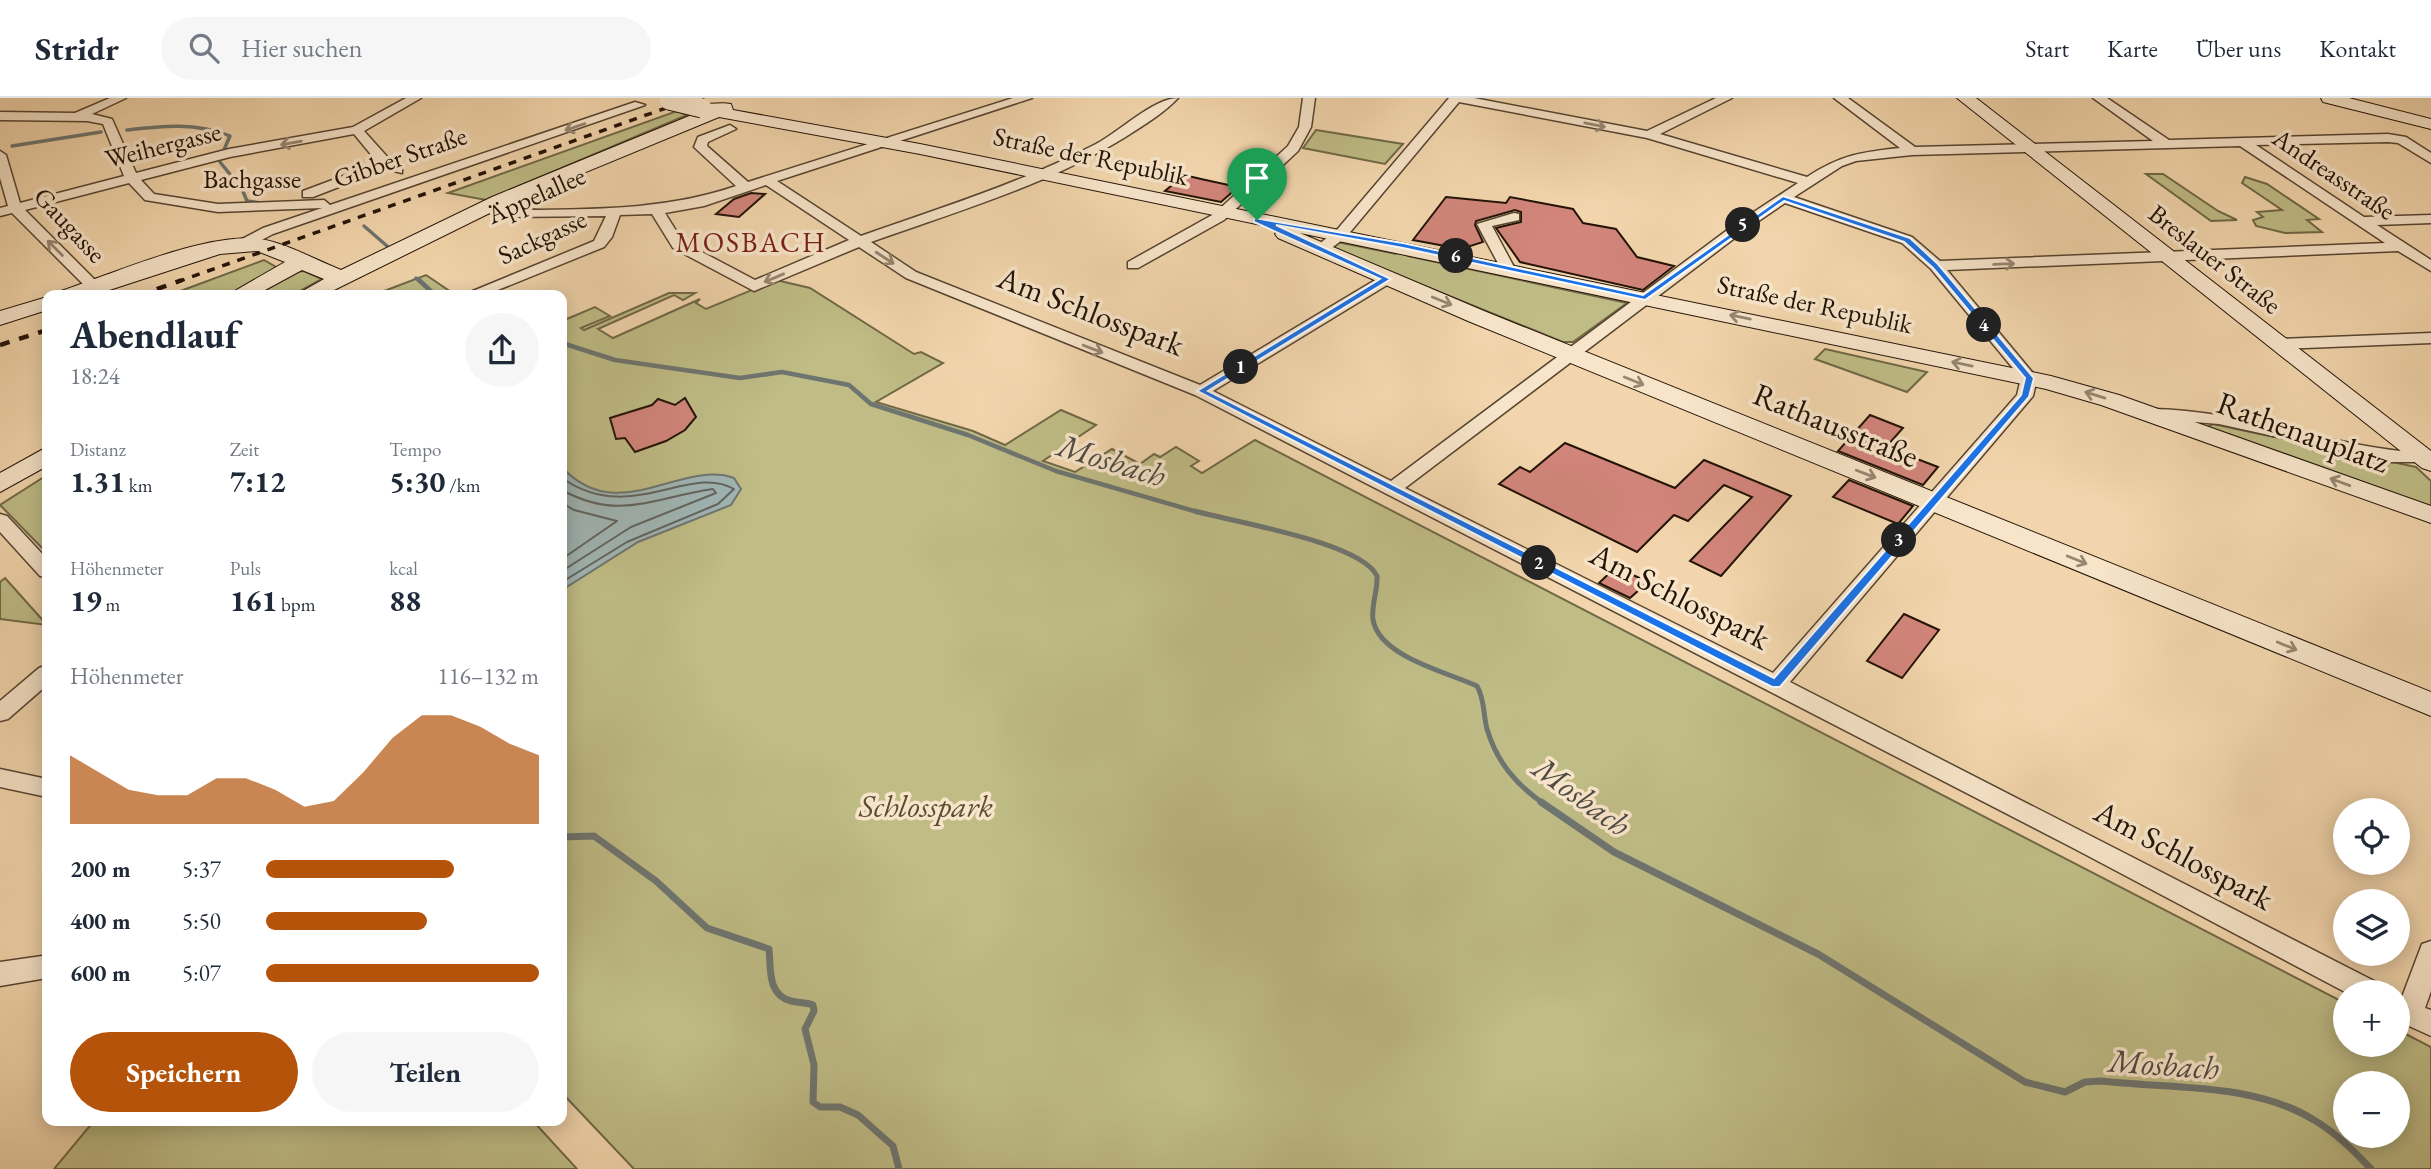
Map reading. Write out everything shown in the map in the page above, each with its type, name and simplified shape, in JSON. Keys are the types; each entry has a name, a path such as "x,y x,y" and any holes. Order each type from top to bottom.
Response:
{"street":[{"path":"78,116 120,98"},
{"name":"Weihergasse","path":"0,212 229,153 357,130 415,98"},
{"name":"Gibber Straße","path":"88,290 201,253 246,243 268,231 639,105 625,98"},
{"path":"492,210 656,210 699,203 1005,100 1026,98"},
{"path":"656,210 678,245 754,286 859,242 1043,175 1126,130 1172,98"},
{"path":"1133,265 1224,213 1293,148 1305,127 1309,98"},
{"path":"1321,250 1341,234 1456,98 1648,135 1808,182"},
{"path":"1648,135 1726,98"},
{"path":"1840,98 1912,151"},
{"name":"Breslauer Straße","path":"1965,98 2428,460"},
{"path":"2098,98 2169,146"},
{"path":"2329,98 2431,124"},
{"name":"Straße der Republik","path":"666,99 731,108 1257,220 1507,267 2029,378"},
{"path":"731,108 700,142 702,150 745,187"},
{"name":"Äppelallee","path":"317,290 492,210 731,108"},
{"path":"0,116 78,116 108,122 132,178"},
{"path":"357,130 386,164 416,181"},
{"path":"1392,489 1645,298 1783,198 1837,163 1854,157 1912,151 2398,139 2431,159"},
{"name":"Andreasstraße","path":"2245,144 2431,267"},
{"name":"Gaugasse","path":"0,155 15,208 95,288"},
{"path":"308,194 386,164"},
{"name":"Bachgasse","path":"132,178 150,197 218,208 323,204 336,208"},
{"name":"Am Schlosspark","path":"767,180 902,270 946,291 1201,391 1776,684 2347,980"},
{"path":"1776,684 2025,396 2029,378 1936,266 1907,240 1783,198"},
{"name":"Äppelallee","path":"339,290 492,210"},
{"name":"Sackgasse","path":"484,290 599,244 605,237 615,211"},
{"path":"1507,267 1484,224 1514,218"},
{"path":"2362,221 2431,219"},
{"name":"Rathausstraße","path":"1257,220 1387,279 2431,705"},
{"name":"Gibber Straße","path":"246,243 260,245 341,278"},
{"path":"1936,266 2399,247"},
{"path":"248,290 301,262"},
{"path":"334,290 342,283 341,278"},
{"path":"1201,391 1387,279"},
{"path":"0,318 42,305"},
{"path":"2278,344 2431,338"},
{"name":"Rathenauplatz","path":"2029,378 2082,391 2151,414 2431,514"},
{"name":"Rathenauplatz","path":"2151,414 2186,414 2381,454 2428,460"},
{"path":"0,469 42,443"},
{"path":"0,484 42,458"},
{"path":"0,520 42,566"},
{"path":"0,713 42,677"},
{"path":"0,778 42,787"},
{"path":"2413,1015 2431,952"},
{"path":"0,974 42,968"}],"green space":[{"path":"677,111 687,115 486,200 448,193"},
{"path":"1316,130 1403,144 1385,164 1303,148"},
{"path":"2146,174 2163,174 2218,211 2237,220 2211,221"},
{"path":"2245,177 2267,184 2319,219 2307,220 2322,232 2285,233 2256,226 2253,220 2263,217 2257,212 2282,210 2242,183"},
{"path":"1337,242 1396,254 1400,250 1408,256 1627,303 1573,342 1563,342 1336,250 1331,245"},
{"path":"264,260 276,267 274,271 239,290 183,290"},
{"path":"304,271 322,279 302,290 261,290 291,272"},
{"path":"426,275 448,290 387,290"},
{"name":"Schlosspark","path":"776,280 810,288 914,354 921,352 943,363 876,402 973,431 1005,445 1061,410 1096,425 1043,461 1075,472 1112,449 1140,464 1154,454 1160,457 1176,447 1199,461 1191,466 1202,473 1255,440 2333,997 2333,1057 2410,1057 2410,1036 2431,1047 2431,1169 634,1169 567,1098 567,319 595,307 610,316 581,328 584,330 669,293 695,293 683,300 674,295 598,329 613,338 700,299 696,303 706,309"},
{"path":"1825,349 1927,372 1907,392 1815,359"},
{"path":"2213,424 2416,467 2431,481 2431,506 2207,427"},
{"path":"42,478 42,548 0,505"},
{"path":"5,578 42,619 42,624 0,619 0,582"},
{"path":"90,1126 538,1126 577,1169 54,1169"}],"water":[{"path":"567,471 583,484 605,492 627,492 692,477 714,475 734,478 741,489 731,505 638,542 567,587"}],"building":[{"path":"1184,175 1238,187 1221,202 1165,191"},
{"path":"751,193 765,194 739,217 716,214 734,199"},
{"path":"1446,197 1506,203 1510,197 1573,209 1583,223 1616,229 1637,257 1674,266 1643,290 1520,262 1496,228 1521,222 1521,212 1515,210 1476,221 1475,225 1483,242 1461,249 1413,240"},
{"path":"685,398 696,417 685,430 666,441 635,452 625,438 616,439 610,418 652,405 658,399 675,405"},
{"path":"1870,415 1903,428 1886,447 1938,467 1923,485 1838,451"},
{"path":"1565,443 1675,488 1704,460 1791,496 1721,576 1690,561 1752,497 1724,485 1688,521 1674,515 1637,552 1499,484 1520,467 1530,472"},
{"path":"1849,480 1913,506 1898,524 1833,497"},
{"path":"1616,567 1648,582 1630,598 1599,583"},
{"path":"1904,614 1939,630 1902,678 1867,661"}],"waterway":[{"name":"Mosbach","path":"127,130 166,126 204,129 230,136 223,152"},
{"name":"Mosbach","path":"12,146 101,132"},
{"name":"Mosbach","path":"220,162 242,189 247,201 260,203"},
{"name":"Mosbach","path":"364,226 387,246"},
{"name":"Mosbach","path":"416,278 420,282"},
{"name":"Mosbach","path":"419,280 430,290"},
{"name":"Mosbach","path":"567,345 615,360 740,378 782,372 849,385 871,404 968,435 1056,471 1201,513"},
{"name":"Mosbach","path":"1195,511 1322,543 1366,564 1377,576 1373,620 1378,633 1388,644 1416,662 1477,686 1483,702 1487,729 1502,763 1525,789 1544,804"},
{"name":"Mosbach","path":"1541,802 1614,852 1818,954 2025,1082 2065,1092 2085,1082 2101,1081 2210,1089 2265,1099 2290,1108 2322,1125 2371,1169"},
{"path":"567,837 594,836 656,881 707,928 769,949 772,980 778,993 791,1001 813,1005 814,1011 805,1029 814,1065 813,1102 820,1107 840,1107 858,1115 893,1146 899,1169"}],"railway":[{"path":"177,282 666,108"},
{"path":"154,290 182,280"},
{"path":"0,345 42,332"}],"district":[{"name":"MOSBACH","path":"751,242"}],"route":[{"path":"1783,198 1907,240 1936,266 2029,378 2029,387 2025,396 1776,684 1201,391 1387,279 1257,220 1278,221 1481,261 1645,298 1783,198"}]}
